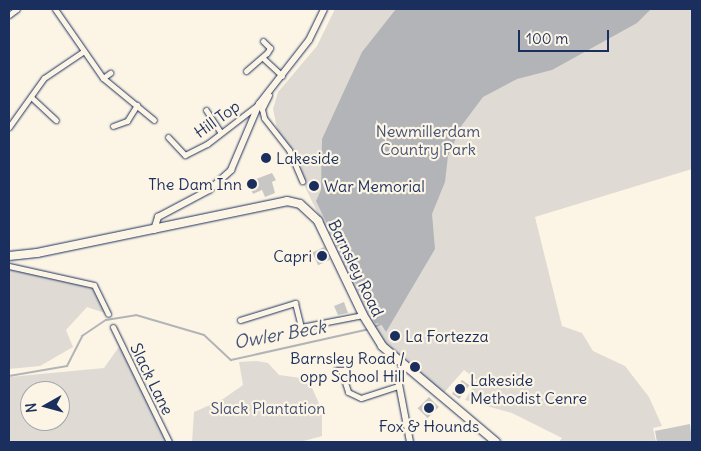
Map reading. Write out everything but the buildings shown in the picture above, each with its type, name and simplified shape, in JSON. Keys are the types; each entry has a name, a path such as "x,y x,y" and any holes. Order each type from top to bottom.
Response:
{"main road":[{"name":"Barnsley Road","path":"9,256 154,230 287,201 300,204 318,221 370,329 403,366 496,442"}],"street":[{"path":"9,15 17,9"},
{"path":"55,9 108,85 137,105 154,120"},
{"path":"302,181 290,150 264,118 262,109 270,93 309,40 324,9"},
{"path":"246,71 263,58 270,48 263,41"},
{"path":"9,127 51,71 84,51"},
{"path":"263,58 282,76"},
{"path":"103,78 110,73"},
{"path":"154,230 158,217 214,186 231,170 259,104 270,93"},
{"path":"31,97 56,120"},
{"name":"Hill Top","path":"168,137 185,155 221,133 259,104"},
{"path":"112,126 127,121 137,105"},
{"path":"51,115 56,109"},
{"path":"206,110 221,133"},
{"path":"9,266 94,285 108,314"},
{"path":"240,320 295,304 301,327 363,315"},
{"name":"Slack Lane","path":"114,327 168,442"},
{"path":"403,366 399,386 410,442"},
{"path":"341,370 348,392 361,398 399,386"}],"green space":[{"name":"Newmillerdam Country Park","path":"335,9 692,9 692,169 535,217 562,326 582,333 593,351 625,366 649,397 662,426 653,428 656,442 559,442 562,438 512,413 465,400 477,380 464,370 441,396 417,376 415,367 382,346 277,129 273,109 278,92 317,46"},
{"path":"9,267 94,285 108,314 87,307 66,330 73,347 40,366 9,369"},
{"path":"121,344 169,442 9,442 9,377 104,368"},
{"name":"Slack Plantation","path":"257,361 268,363 279,375 308,379 322,410 322,436 300,442 192,442 194,412 223,399 243,385 239,362"}],"shaded area":[{"path":"396,9 651,9 637,23 552,70 517,79 483,97 462,125 448,156 445,182 432,214 435,249 386,332 381,324 375,323 316,201 321,190 322,139 362,52"}],"waterway":[{"name":"Owler Beck","path":"9,376 67,366 82,336 106,320 136,315 204,335 231,360 370,329"},
{"name":"Owler Beck","path":"374,327 381,324"}],"place":[{"name":"Lakeside","path":"266,158"},
{"name":"The Dam Inn","path":"252,184"},
{"name":"War Memorial","path":"314,186"},
{"name":"Capri","path":"322,256"},
{"name":"La Fortezza","path":"395,336"},
{"name":"Barnsley Road / opp School Hill","path":"415,367"},
{"name":"Lakeside Methodist Cenre","path":"460,389"},
{"name":"Fox & Hounds","path":"429,408"}]}
